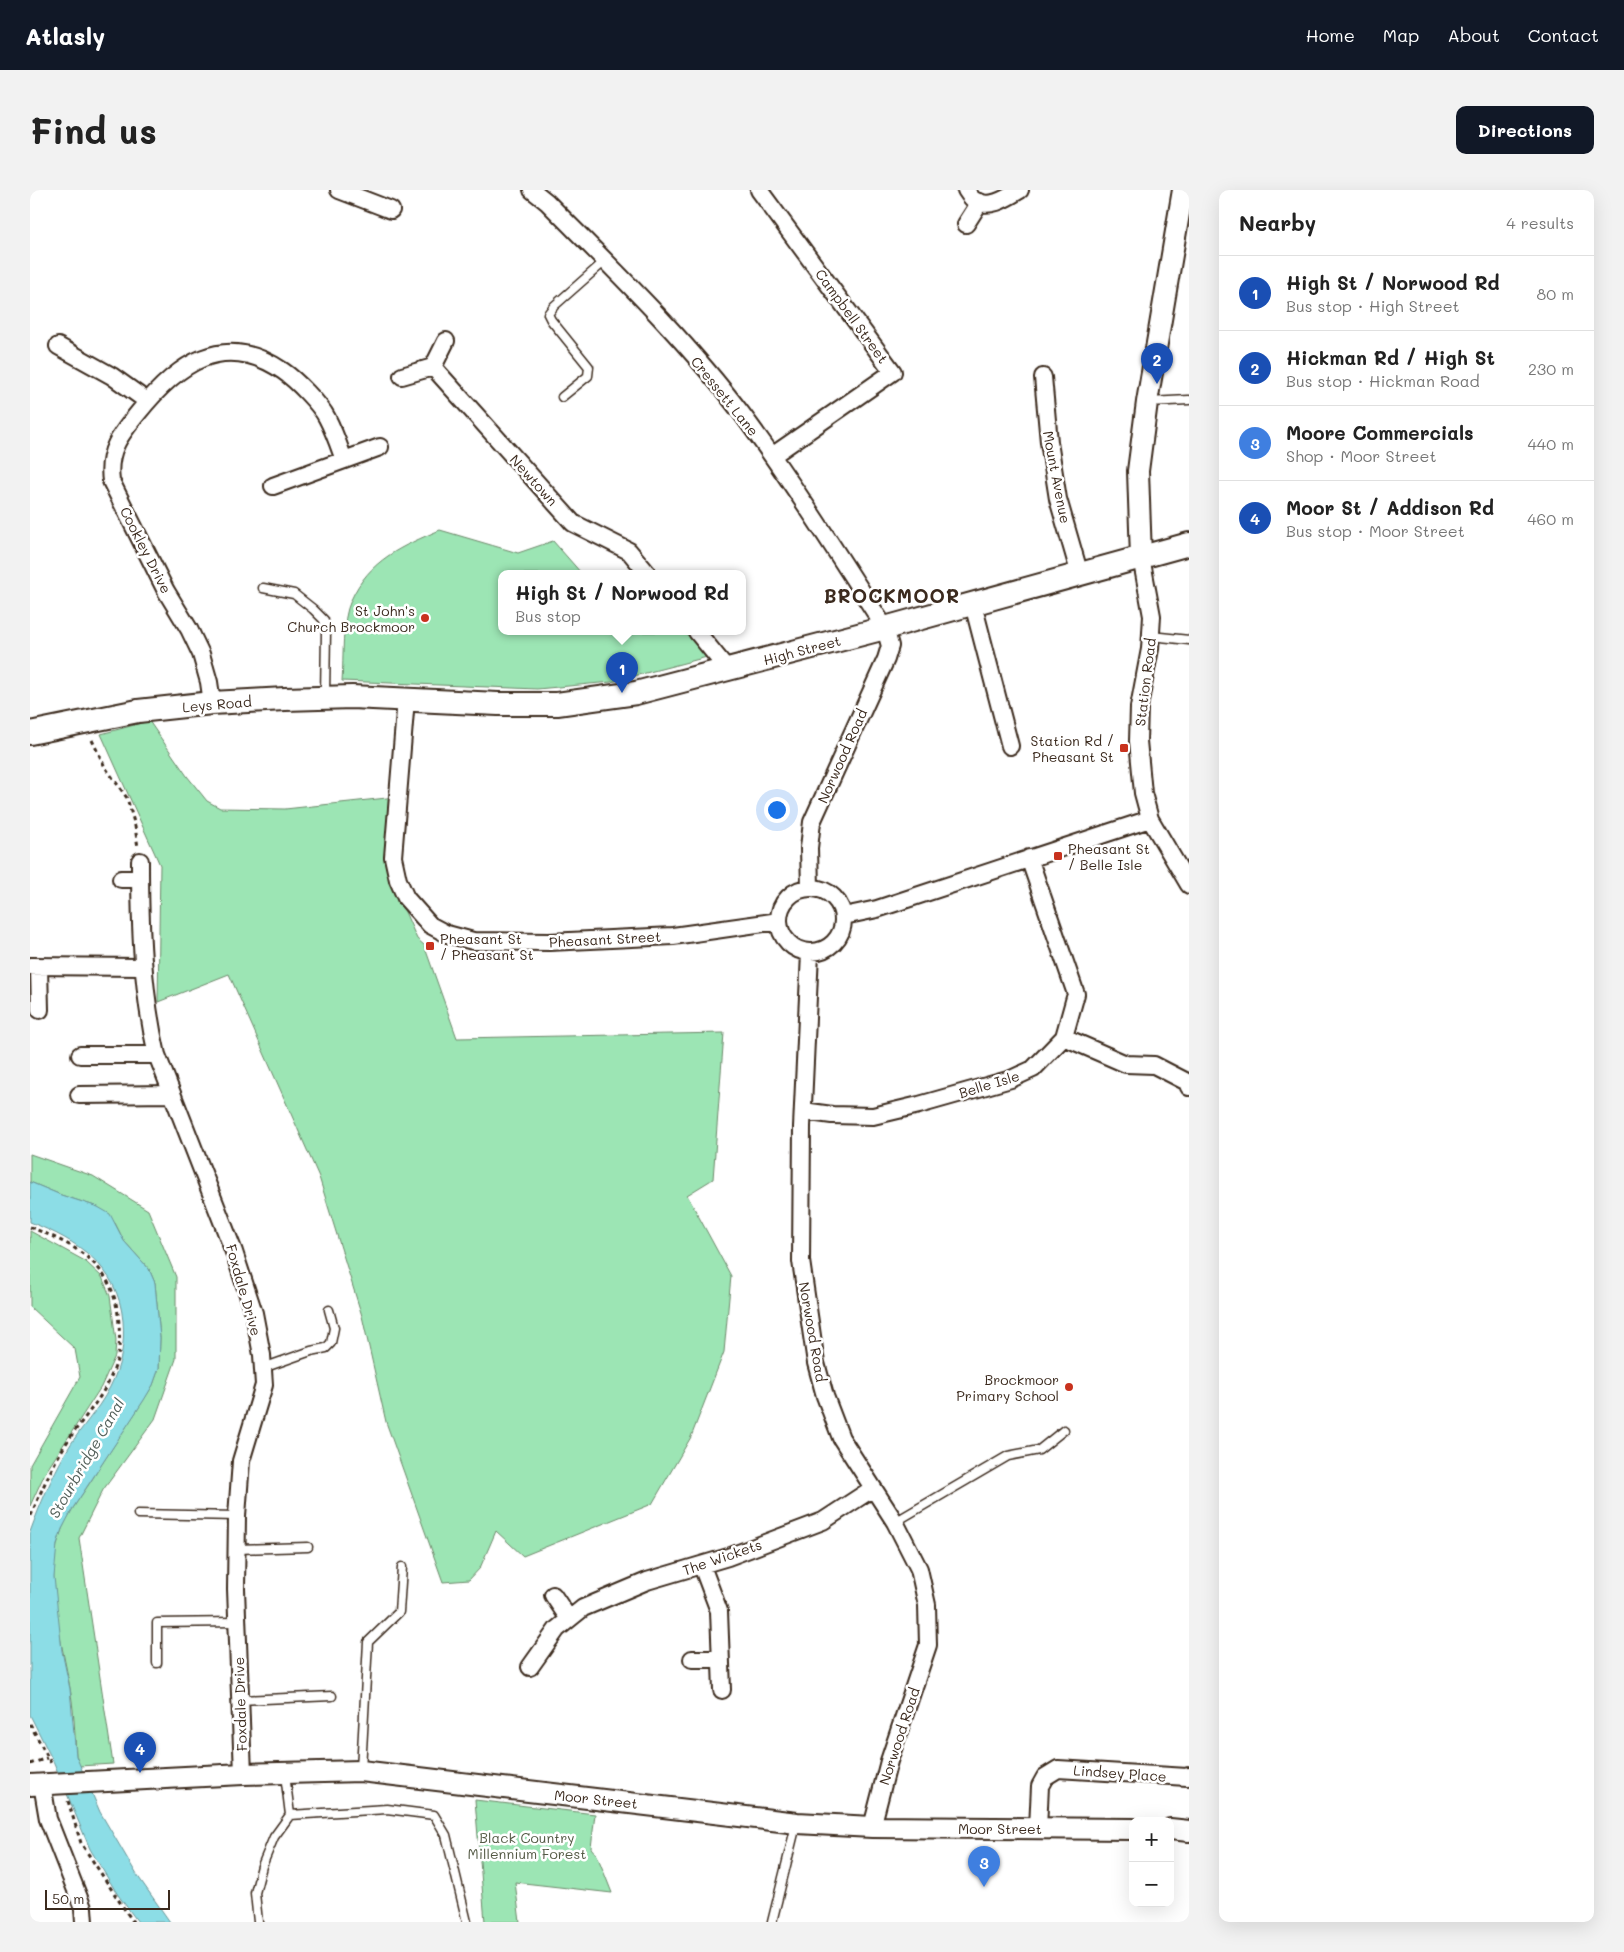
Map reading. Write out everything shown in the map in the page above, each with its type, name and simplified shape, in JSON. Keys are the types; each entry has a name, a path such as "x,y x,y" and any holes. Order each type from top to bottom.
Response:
{"main road":[{"name":"High Street","path":"406,699 498,704 557,704 636,693 885,628 1189,544"},
{"name":"Leys Road","path":"30,733 138,711 212,703 325,698 406,699"}],"street":[{"path":"339,190 391,210"},
{"name":"Cressett Lane","path":"532,190 547,202 657,313 740,413 800,496 885,628"},
{"name":"Campbell Street","path":"759,190 893,372 772,456"},
{"path":"966,190 974,200 988,204 1004,200 1020,190"},
{"path":"1141,557 1138,471 1147,402 1182,190"},
{"path":"966,224 980,202"},
{"path":"402,376 433,367 446,340"},
{"path":"58,346 112,376 147,401"},
{"name":"Cookley Drive","path":"212,703 209,682 201,654 189,629 166,591 111,481 109,467 112,452 119,437 147,401 167,380 188,365 204,358 226,353 246,353 268,361 295,379 327,416 344,460"},
{"name":"Newtown","path":"433,367 573,523 629,551 645,570"},
{"name":"Mount Avenue","path":"1043,378 1049,442 1058,499 1080,575"},
{"path":"273,486 380,447"},
{"name":"Station Road","path":"1141,557 1152,616 1151,636 1139,707 1138,741 1142,793 1150,819 1189,885"},
{"path":"974,604 1010,746"},
{"name":"Norwood Road","path":"810,888 809,848 812,822 886,659 890,646 885,628"},
{"path":"699,635 728,670"},
{"name":"Pheasant Street","path":"406,699 394,857 398,880 406,898 430,925 447,934 473,940 549,942 673,936 779,921"},
{"path":"844,916 877,909 1150,819"},
{"name":"Belle Isle","path":"803,1111 832,1115 872,1116 919,1105 1011,1079 1033,1069 1064,1038 1076,994 1029,858"},
{"name":"Foxdale Drive","path":"140,860 142,968 150,1024 157,1055 237,1261 254,1313 263,1368 264,1385 241,1461 237,1516 237,1622 243,1774"},
{"path":"122,879 140,879"},
{"path":"810,888 824,890 833,896 840,905 844,916 842,931 835,942 821,951 810,953 797,949 786,940 780,931 779,921 782,907 788,897 796,891 810,888"},
{"name":"Norwood Road","path":"810,953 803,1111 801,1260 816,1363 825,1396 841,1438 872,1489 896,1522 918,1569 927,1605 928,1645 889,1760 872,1828"},
{"path":"40,1010 35,966 142,968"},
{"path":"1064,1038 1126,1064 1154,1065 1187,1082 1189,1087"},
{"path":"80,1055 157,1055"},
{"path":"79,1095 172,1094"},
{"name":"The Wickets","path":"530,1667 557,1629 583,1608 647,1581 702,1566 822,1521 872,1489"},
{"path":"702,1566 719,1610 722,1690"},
{"path":"553,1595 569,1619"},
{"path":"692,1659 721,1659"},
{"name":"Lindsey Place","path":"1038,1828 1040,1786 1045,1778 1058,1769 1189,1776"},
{"name":"Moor Street","path":"44,1784 243,1774 361,1771 797,1823 872,1828 1129,1829"},
{"path":"44,1784 48,1819 83,1908 84,1922"},
{"path":"1174,1829 1189,1831"}],"lane":[{"path":"562,397 588,376 589,367 548,314 554,306 605,261"},
{"path":"1147,402 1189,400"},
{"path":"263,588 294,594 314,609 324,620 326,631 325,698"},
{"path":"1151,636 1189,640"},
{"path":"263,1368 311,1351 326,1348 331,1343 334,1328 329,1310"},
{"path":"896,1522 1008,1456 1039,1450 1064,1430"},
{"path":"138,1514 237,1516"},
{"path":"236,1549 308,1547"},
{"path":"361,1771 368,1642 399,1612 402,1567"},
{"path":"157,1663 157,1623 237,1622"},
{"path":"240,1700 332,1696"},
{"path":"258,1922 255,1893 262,1866 274,1837 290,1815 285,1774"},
{"path":"290,1815 386,1809 434,1815 446,1835 467,1922"},
{"path":"772,1922 797,1823"}],"path":[{"path":"89,720 105,767 127,798 140,860"},
{"path":"30,1228 58,1240 87,1257 104,1274 117,1305 120,1337 114,1369 106,1387 69,1440 50,1474 30,1518"},
{"path":"30,1724 47,1758 44,1784 71,1809 81,1843 133,1922"},
{"path":"30,1764 47,1758"}],"green space":[{"path":"440,530 518,553 553,541 578,570 498,570 498,635 688,635 707,657 611,682 537,689 342,681 346,619 351,600 358,586 377,564 413,542"},
{"path":"149,721 187,776 207,801 220,808 285,809 396,797 394,887 417,939 424,945 457,1038 724,1033 713,1179 687,1195 731,1276 724,1352 691,1437 652,1504 523,1556 496,1531 480,1568 469,1580 443,1582 386,1422 362,1316 319,1177 229,974 158,1002 160,865 101,734"},
{"path":"30,1154 93,1176 148,1210 176,1277 176,1359 155,1419 103,1490 79,1538 113,1764 79,1766 76,1756 71,1696 57,1616 54,1562 59,1536 67,1519 153,1385 159,1368 160,1338 155,1283 149,1269 124,1241 115,1223 98,1207 61,1195 30,1182"},
{"path":"30,1231 85,1261 102,1277 110,1296 116,1340 115,1356 101,1387 45,1473 30,1506 30,1465 80,1377 75,1349 30,1307"},
{"name":"Black Country Millennium Forest","path":"475,1800 595,1814 591,1848 597,1855 612,1893 515,1882 520,1922 485,1922"}],"water":[{"name":"Stourbridge Canal","path":"30,1182 61,1195 98,1207 110,1214 124,1241 149,1269 155,1283 160,1338 159,1368 153,1385 144,1400 73,1508 62,1529 57,1544 54,1577 62,1651 70,1689 76,1756 100,1812 137,1875 170,1922 138,1922 118,1895 90,1849 54,1763 30,1715 30,1532 46,1492 61,1462 71,1444 100,1404 114,1379 123,1347 123,1321 120,1302 113,1285 93,1258 64,1238 30,1222"}],"place":[{"name":"Hickman Rd / High St","path":"1157,384"},
{"name":"St John's Church Brockmoor","path":"425,618"},
{"name":"High St / Norwood Rd","path":"622,693"},
{"name":"Station Rd / Pheasant St","path":"1124,748"},
{"name":"Pheasant St / Belle Isle","path":"1058,856"},
{"name":"Pheasant St / Pheasant St","path":"430,946"},
{"name":"Brockmoor Primary School","path":"1069,1387"},
{"name":"Moor St / Addison Rd","path":"140,1773"},
{"name":"Moore Commercials","path":"984,1887"}],"district":[{"name":"BROCKMOOR","path":"892,595"}]}
